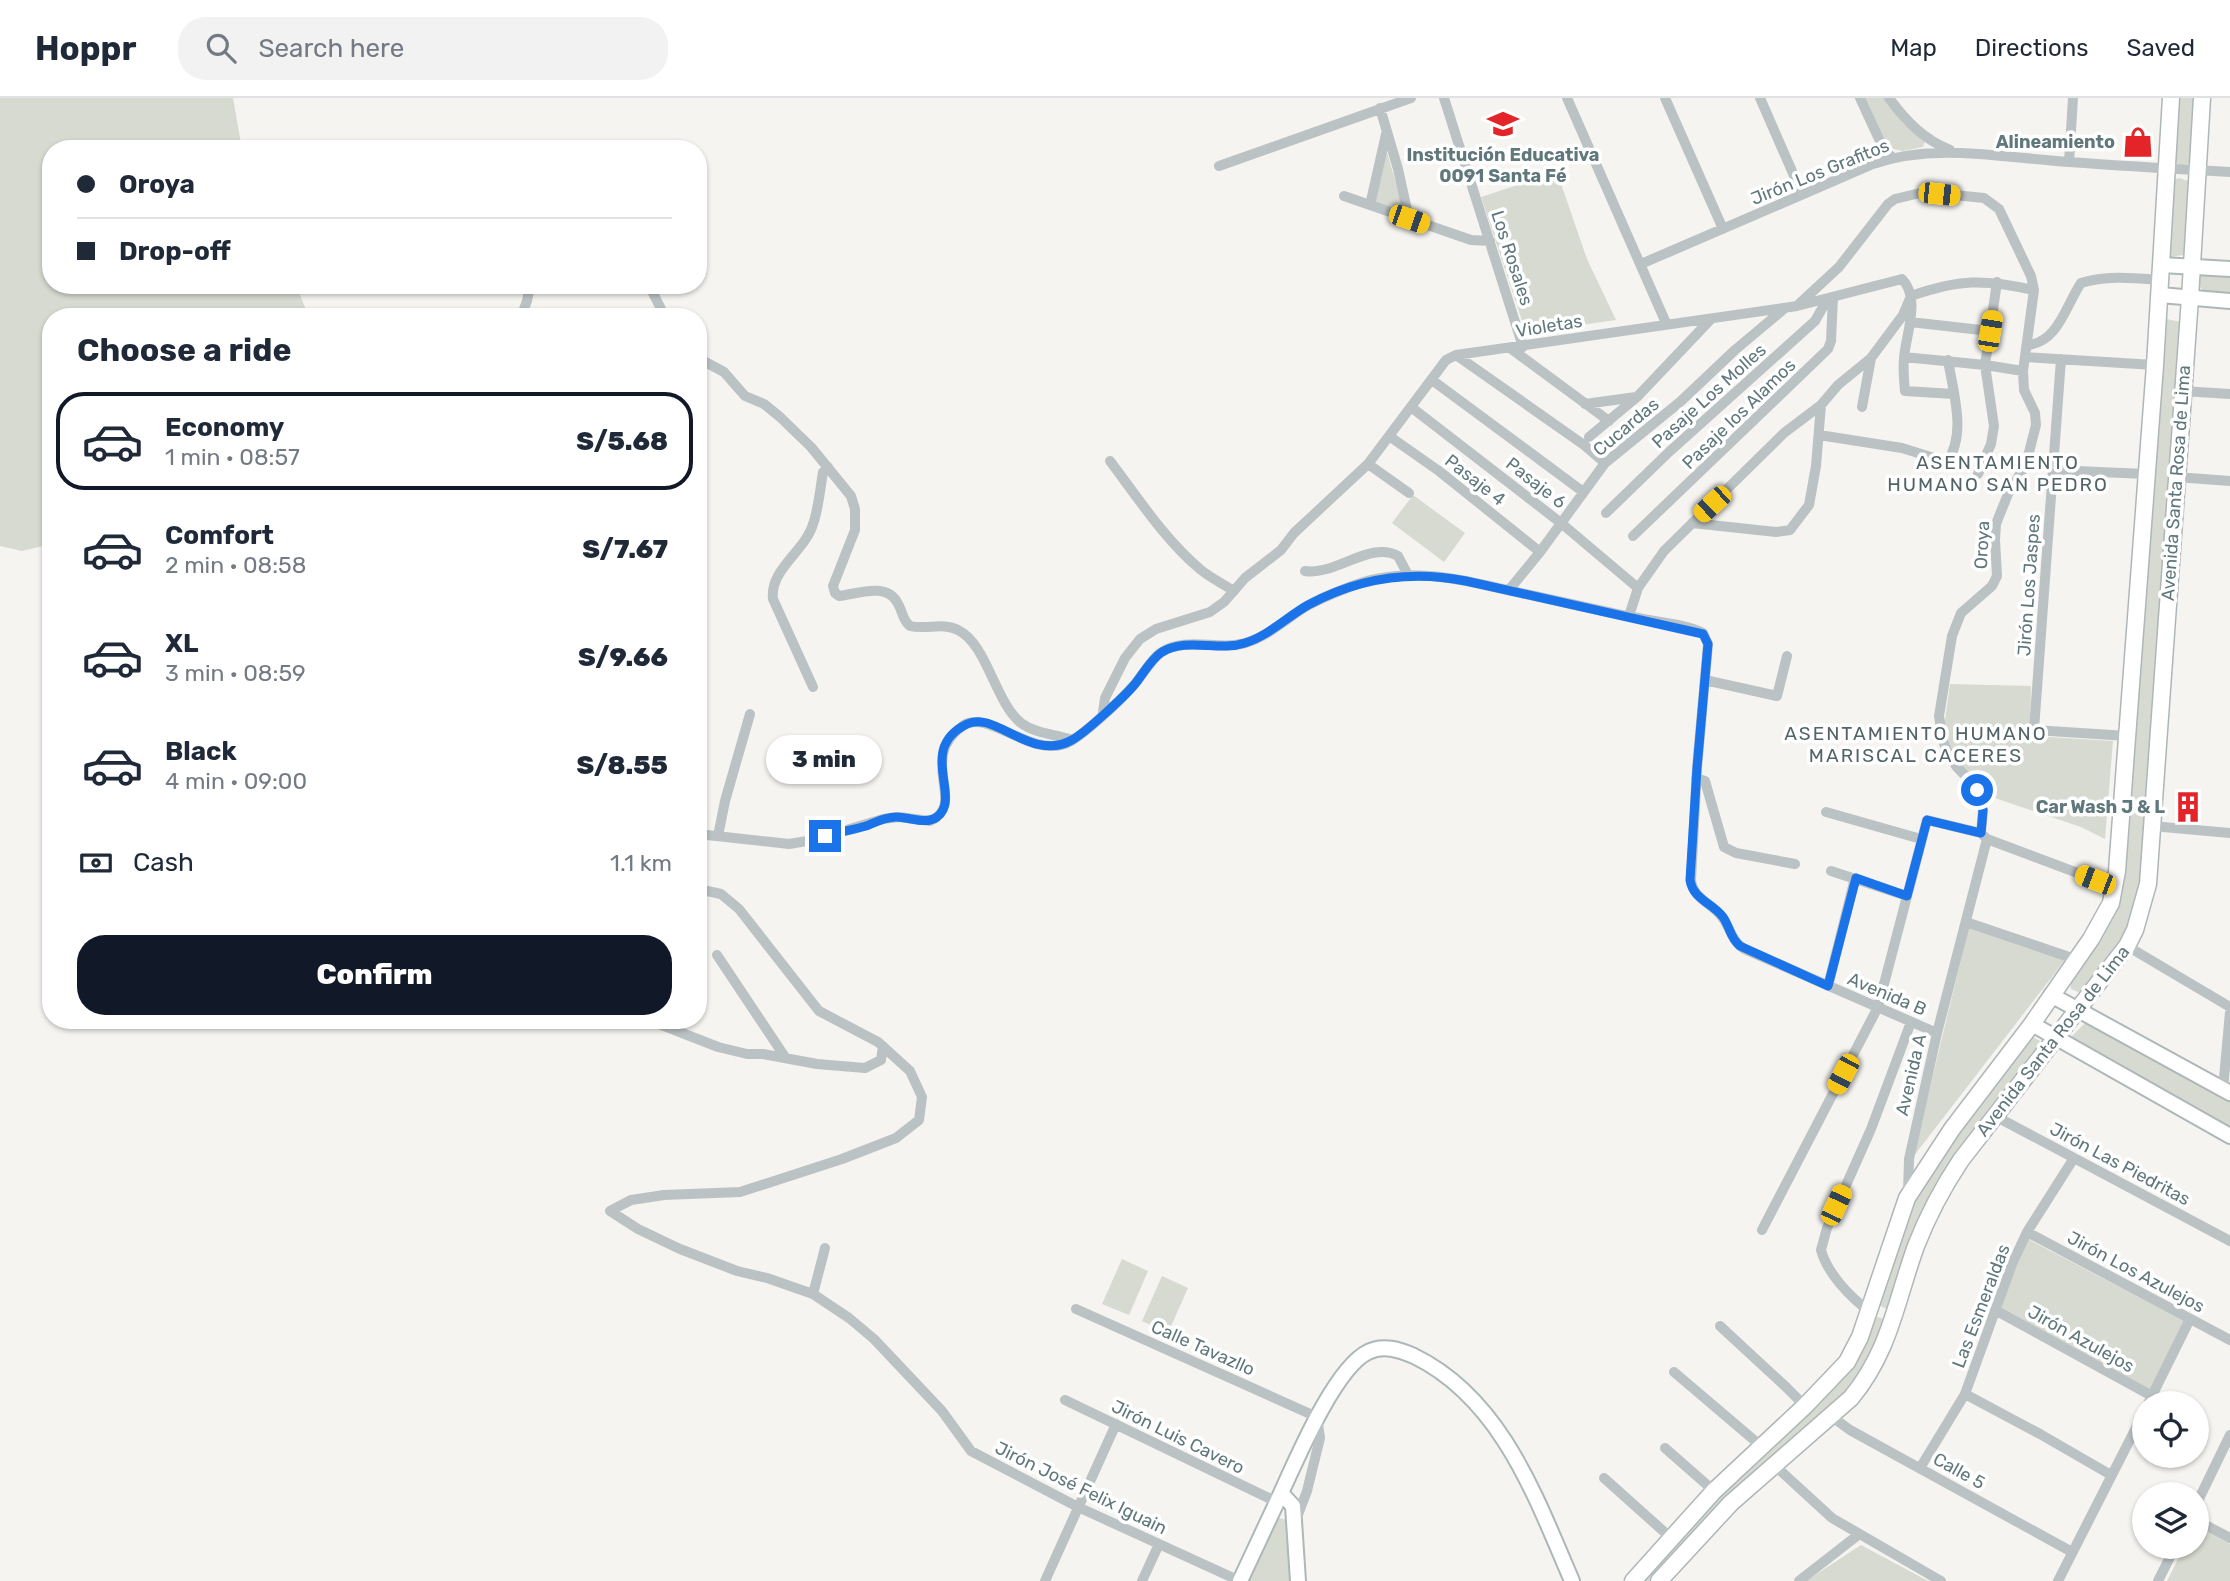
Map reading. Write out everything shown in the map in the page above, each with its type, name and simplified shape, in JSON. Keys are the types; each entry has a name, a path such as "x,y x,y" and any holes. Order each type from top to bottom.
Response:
{"main road":[{"name":"Avenida Santa Rosa de Lima","path":"1633,1581 1714,1491 1805,1406 1847,1362 1860,1337 1908,1198 1952,1129 2032,1024 2111,903 2115,887 2147,474 2171,98"},
{"name":"Avenida Santa Rosa de Lima","path":"1659,1581 1707,1526 1773,1464 1831,1416 1867,1379 1895,1316 1916,1248 1942,1188 2127,946 2135,930 2148,884 2202,98"},
{"path":"2161,280 2192,267 2230,269"},
{"path":"2161,280 2190,298 2230,301"},
{"path":"2051,995 2226,1091"},
{"path":"2032,1024 2230,1136"},
{"path":"1869,1311 1895,1316"},
{"path":"1240,1581 1317,1417 1356,1362 1369,1351 1387,1348 1404,1351 1446,1376 1488,1418 1528,1479 1572,1581"},
{"path":"1279,1497 1293,1506 1298,1581"}],"street":[{"path":"1219,166 1411,98"},
{"name":"Los Rosales","path":"1444,98 1524,347"},
{"path":"1567,98 1666,323"},
{"path":"1665,98 1723,229"},
{"path":"1760,98 1802,194"},
{"path":"1860,98 1884,150 1892,157"},
{"path":"1889,98 1919,132 1933,143 1954,152"},
{"path":"2069,162 2073,98"},
{"path":"1380,108 1409,219"},
{"path":"1370,205 1387,134"},
{"name":"Jirón Los Grafitos","path":"1641,264 1892,157 1954,152 2230,172"},
{"name":"Oroya","path":"1797,306 1839,267 1888,204 1914,192 1984,198 1992,202 2005,219 2017,251 2031,276 2034,290 2023,371 2024,390 2035,413 2036,425 2026,464 2008,494 1996,524 1997,576 1992,586 1961,613 1952,636 1938,716 1948,753 1972,783 1981,800 1984,836"},
{"path":"1343,196 1471,240 1490,241"},
{"path":"2027,345 2037,344 2052,334 2081,283 2093,279 2115,278 2161,280"},
{"name":"Violetas","path":"1456,355 1797,306 1905,279 1910,296"},
{"path":"1910,296 1944,285 1997,282 2034,290"},
{"path":"1978,474 1991,444 1994,426 1985,365 1997,282"},
{"path":"1910,296 1910,322 1904,357 1905,391 1954,394"},
{"path":"707,835 789,844 813,840 883,819 934,819 941,813 946,802 941,763 944,749 953,735 969,723 985,723 1037,745 1056,746 1072,740 1132,688 1160,653 1190,644 1230,646 1248,643 1309,605 1373,579 1408,575 1453,578 1629,617 1638,588 1664,551 1784,433 1821,405 1838,385 1871,358 1903,315 1910,296"},
{"name":"Pasaje Los Molles","path":"1606,513 1669,452 1815,321 1830,298"},
{"name":"Pasaje los Alamos","path":"1633,536 1828,349 1831,341 1830,298"},
{"name":"Cucardas","path":"1509,590 1605,463 1680,402 1785,308"},
{"path":"1590,437 1637,397 1711,319"},
{"path":"1910,322 1990,331"},
{"path":"1510,348 1609,421"},
{"path":"1103,713 1105,698 1125,658 1140,639 1156,629 1210,612 1224,602 1252,572 1281,550 1294,533 1368,464 1446,360 1456,355 1575,438 1605,463"},
{"path":"1904,357 1948,360 2023,371"},
{"path":"2025,357 2155,365"},
{"path":"1862,407 1871,358"},
{"name":"Jirón Los Jaspes","path":"2061,359 2034,730 2127,736"},
{"path":"1819,435 1902,448 1947,462 1954,451 1957,433 1948,360"},
{"path":"707,363 724,372 746,396 764,404 780,417 811,447 851,496 856,516 855,530 833,583 835,593 839,596 876,590 887,592 895,598 910,626 948,627 960,631 973,643 1017,719 1037,731 1072,740"},
{"path":"1432,380 1582,491"},
{"path":"2182,391 2230,394"},
{"path":"1585,404 1637,397"},
{"path":"1692,523 1776,532 1790,530 1809,505 1821,405"},
{"name":"Pasaje 6","path":"1411,407 1561,523 1638,588"},
{"name":"Pasaje 4","path":"1389,436 1439,471 1540,552"},
{"path":"1110,461 1157,522 1202,571 1234,591"},
{"path":"1368,464 1409,493"},
{"path":"813,687 773,599 773,590 778,575 810,533 823,472 828,467"},
{"path":"2053,470 2147,474"},
{"path":"2176,477 2230,481"},
{"path":"1305,570 1319,571 1382,551 1398,556 1408,575"},
{"name":"Avenida B","path":"1629,617 1703,634 1708,644 1690,880 1695,894 1722,916 1733,939 1740,946 1937,1033"},
{"path":"1704,680 1777,696 1787,656"},
{"path":"718,836 725,801 750,714"},
{"path":"1696,778 1705,781 1724,847 1736,853 1795,864"},
{"path":"1826,812 1921,839"},
{"path":"1762,1230 1878,1007 1927,820 1984,836 2115,887"},
{"path":"2152,826 2230,833"},
{"name":"Avenida A","path":"1908,1198 1909,1159 1984,836"},
{"path":"1831,871 1907,896"},
{"path":"1828,986 1856,878"},
{"path":"672,1029 718,1047 747,1054 865,1068 881,1060 883,1046 819,1011 739,909 721,894 707,891"},
{"path":"1966,922 2075,959"},
{"path":"2127,946 2230,1010 2226,1091"},
{"path":"717,955 785,1057"},
{"path":"1869,1311 1855,1300 1834,1275 1821,1250 1827,1228 1871,1129 1911,1022"},
{"name":"Jirón José Felix Iguain","path":"883,1046 910,1071 922,1097 919,1120 896,1138 740,1192 631,1200 610,1211 638,1229 680,1249 737,1271 813,1294 849,1318 884,1348 942,1411 971,1451 1078,1507 1240,1581"},
{"name":"Jirón Las Piedritas","path":"1995,1116 2230,1241"},
{"name":"Las Esmeraldas","path":"1920,1468 1965,1394 2027,1232 2074,1158"},
{"name":"Jirón Los Azulejos","path":"2027,1232 2230,1340"},
{"path":"813,1294 825,1248"},
{"name":"Calle Tavazllo","path":"1076,1309 1317,1417"},
{"name":"Jirón Azulejos","path":"1995,1310 2134,1391"},
{"path":"2154,1391 2190,1319"},
{"path":"1720,1326 1805,1406"},
{"path":"1674,1372 1761,1446"},
{"path":"1965,1394 2111,1475"},
{"name":"Jirón Luis Cavero","path":"1065,1400 1279,1497"},
{"name":"Calle 5","path":"1831,1416 1850,1430 2072,1552"},
{"path":"1296,1521 1307,1491 1320,1438 1317,1417"},
{"path":"1045,1581 1116,1424"},
{"path":"2058,1581 2132,1435"},
{"path":"2208,1482 2230,1437"},
{"path":"1665,1448 1714,1491"},
{"path":"1773,1464 1823,1511 1858,1535 1941,1581"},
{"path":"1604,1478 1671,1538"},
{"path":"2209,1527 2230,1538"},
{"path":"1799,1581 1858,1535"},
{"path":"1142,1581 1159,1544"},
{"path":"2158,1581 2169,1559"}],"shaded area":[{"path":"0,98 233,98 240,140 42,140 42,294 300,294 305,308 42,308 42,546 22,551 0,546"},
{"path":"1864,98 1885,98 1902,122 1925,142 1923,147 1902,151 1886,147"},
{"path":"2177,98 2197,98 2193,161 2185,165 2173,161"},
{"path":"1386,149 1405,214 1374,203"},
{"path":"1557,172 1587,259 1616,320 1526,333 1481,197"},
{"path":"2179,178 2188,181 2190,187 2186,250 2183,255 2171,257 2167,252 2171,181"},
{"path":"2203,272 2230,274 2230,293 2205,292 2200,287 2200,276"},
{"path":"2166,319 2182,322 2143,881 2127,935 2083,994 2071,989 2070,980 2108,921"},
{"path":"1413,495 1465,533 1444,562 1392,523"},
{"path":"1950,684 2031,686 2030,736 2113,741 2105,839 2081,827 1986,795 1957,760 1950,746 1944,727"},
{"path":"1969,927 2065,960 1913,1157"},
{"path":"2086,1022 2230,1098 2230,1131 2071,1046 2071,1037"},
{"path":"2033,1037 2040,1041 2040,1048 1976,1133 1889,1310 1878,1305 1902,1233 1924,1181"},
{"path":"2026,1238 2184,1321 2150,1390 1998,1308"},
{"path":"1122,1259 1148,1271 1129,1315 1102,1304"},
{"path":"1162,1276 1188,1288 1168,1333 1142,1321"},
{"path":"1878,1317 1886,1320 1857,1383 1654,1581 1642,1581 1727,1487 1833,1390 1857,1359 1873,1319"},
{"path":"1279,1518 1287,1520 1292,1581 1246,1581 1272,1524"},
{"path":"2209,1533 2230,1544 2230,1581 2167,1581 2178,1559 2209,1559"},
{"path":"1861,1545 1928,1581 1806,1581"}],"place":[{"name":"Institución Educativa 0091 Santa Fé","path":"1503,124"},
{"name":"Alineamiento","path":"2138,142"},
{"name":"Car Wash J & L","path":"2188,807"}],"district":[{"name":"ASENTAMIENTO HUMANO SAN PEDRO","path":"1998,473"},
{"name":"ASENTAMIENTO HUMANO MARISCAL CACERES","path":"1916,744"}],"route":[{"path":"825,836 883,819 899,817 930,821 938,816 946,802 941,771 944,749 953,735 969,723 985,723 1037,745 1049,747 1064,744 1079,735 1132,688 1160,653 1190,644 1230,646 1248,643 1309,605 1373,579 1408,575 1440,576 1466,581 1700,631 1706,636 1708,644 1697,768 1691,885 1695,894 1722,916 1733,939 1744,949 1828,986 1856,878 1907,896 1927,820 1981,833 1983,810 1977,790"}]}
